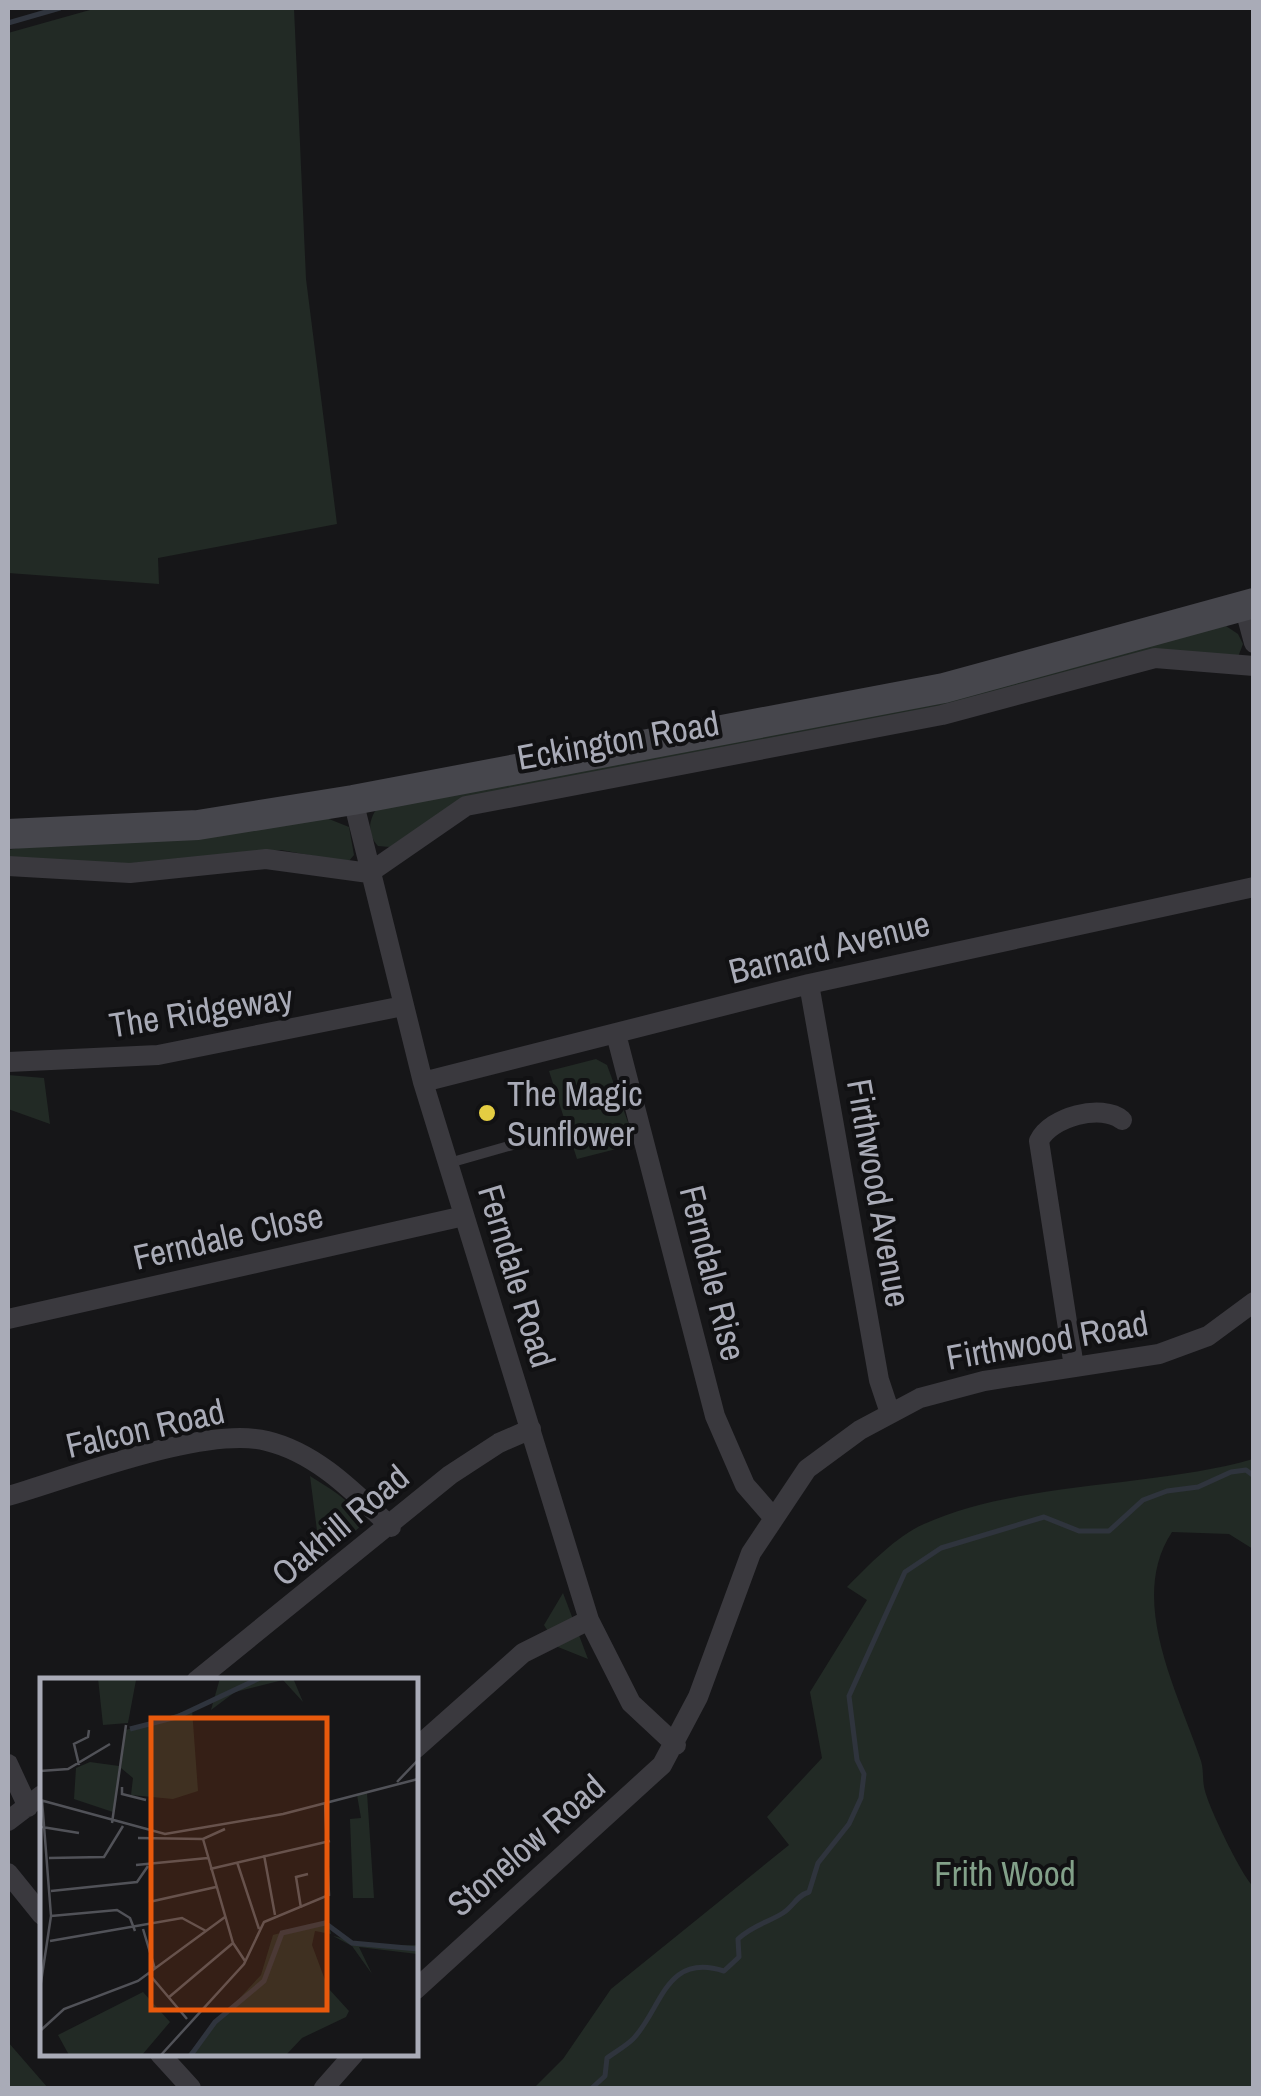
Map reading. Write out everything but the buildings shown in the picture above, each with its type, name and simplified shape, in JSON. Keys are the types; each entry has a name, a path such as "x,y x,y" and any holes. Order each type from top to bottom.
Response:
{"main road":[{"name":"Eckington Road","path":"8,834 198,825 353,800 944,688 1248,605"}],"street":[{"path":"1248,605 1254,643"},
{"name":"Eckington Road","path":"369,873 466,806 942,716 1156,658 1254,666"},
{"name":"Ferndale Road","path":"353,800 423,1082 589,1620 631,1702 676,1745"},
{"path":"8,866 130,873 266,858 369,873"},
{"name":"Barnard Avenue","path":"423,1082 808,984 1254,887"},
{"name":"Firthwood Avenue","path":"808,984 879,1380 890,1413"},
{"name":"The Ridgeway","path":"8,1062 158,1055 403,1006"},
{"name":"Ferndale Rise","path":"616,1034 715,1416 745,1485 772,1516"},
{"path":"1074,1367 1039,1141 1044,1130 1063,1120 1105,1113 1122,1120"},
{"name":"Ferndale Close","path":"8,1319 464,1216"},
{"name":"Firthwood Road","path":"676,1745 751,1554 772,1516 807,1469 890,1413 951,1388 1187,1346 1229,1323 1254,1302"},
{"name":"Oakhill Road","path":"200,1678 473,1458 531,1429"},
{"name":"Falcon Road","path":"8,1496 197,1443 247,1438 290,1449 312,1460 391,1527"},
{"path":"418,1746 523,1653 589,1620"},
{"name":"Stonelow Road","path":"418,1987 649,1780 676,1745"},
{"path":"8,1764 35,1801 8,1821"},
{"path":"8,1873 40,1913"},
{"path":"162,2056 191,2088"},
{"path":"324,2088 352,2056"}],"lane":[{"path":"448,1163 552,1134"}],"green space":[{"path":"97,8 294,8 306,279 337,524 158,558 159,584 8,573 8,33"},
{"path":"1226,626 1238,634 1243,644 1238,657 1166,651 923,714 467,799 390,847 378,846 371,832 372,817 378,807"},
{"path":"324,817 349,827 354,855 348,862 281,850 151,864 8,859 8,850 29,846"},
{"path":"596,1059 607,1065 636,1144 577,1159 549,1071"},
{"path":"8,1075 44,1078 50,1124 8,1109"},
{"name":"Frith Wood","path":"1253,1459 1253,1549 1229,1534 1172,1532 1159,1559 1154,1587 1161,1646 1201,1761 1205,1791 1227,1842 1253,1886 1253,2088 534,2088 563,2059 611,1989 789,1845 767,1817 822,1758 810,1692 867,1600 847,1587 883,1552 924,1524 961,1510 1043,1492 1173,1475"},
{"path":"310,1476 348,1503 362,1525 321,1562"},
{"path":"563,1593 588,1659 558,1647 544,1625"},
{"path":"8,2042 48,2088 8,2088"}],"waterway":[{"path":"8,23 60,8"},
{"path":"592,2088 605,2076 607,2058 633,2039 677,1976 704,1967 724,1971 739,1957 738,1939 783,1913 809,1892 818,1863 849,1824 861,1798 864,1774 857,1760 849,1696 905,1572 941,1548 1044,1517 1079,1531 1109,1531 1143,1500 1167,1491 1198,1487 1231,1472 1246,1470 1254,1476"}],"place":[{"name":"The Magic Sunflower","path":"487,1113"}]}
